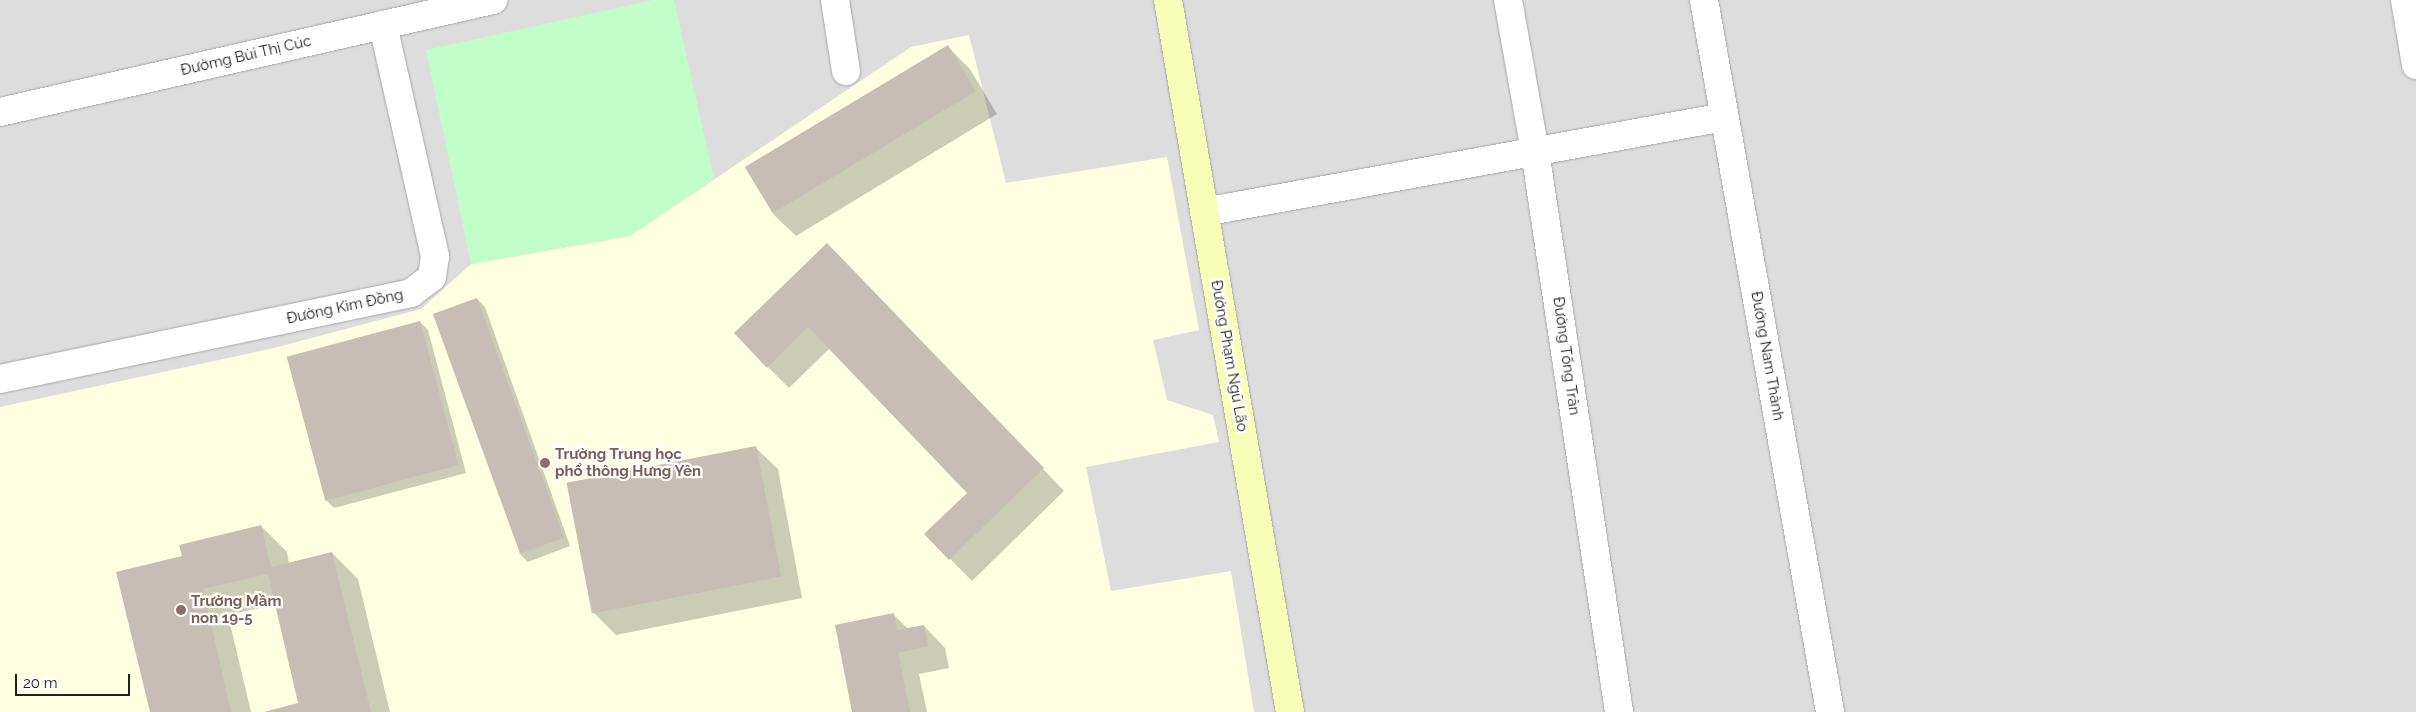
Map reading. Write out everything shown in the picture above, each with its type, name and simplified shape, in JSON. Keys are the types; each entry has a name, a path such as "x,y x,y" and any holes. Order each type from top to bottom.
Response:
{"street":[{"name":"Đườmg Bùi Thị Cúc","path":"0,112 493,0"},
{"path":"835,0 846,71"},
{"name":"Đường Phạm Ngũ Lão","path":"1168,0 1290,712"},
{"name":"Đường Tống Trân","path":"1508,0 1535,151 1619,712"},
{"name":"Đường Nam Thành","path":"1704,0 1830,712"},
{"path":"2405,0 2416,65"},
{"name":"Đường Kim Đồng","path":"0,379 411,294 432,277 435,256 383,25"},
{"path":"1204,212 1724,116"}],"shaded area":[{"path":"0,0 2416,0 2416,712 0,712"},
{"path":"969,35 1006,183 1167,157 1199,330 1153,340 1167,400 1213,415 1219,442 1086,467 1111,591 1231,571 1254,712 0,712 0,407 274,348 421,309 471,264 630,236 911,47"}],"green space":[{"path":"653,0 674,0 714,179 630,236 471,264 426,50"}],"building":[{"path":"948,45 976,91 773,213 745,167"},
{"path":"827,243 1044,468 949,560 924,534 967,493 808,327 767,368 734,333"},
{"path":"477,298 564,538 520,554 433,314"},
{"path":"420,321 459,465 325,501 287,357"},
{"path":"756,446 781,577 592,613 567,483"},
{"path":"261,525 271,567 332,552 371,712 264,712 298,703 268,574 203,589 231,712 150,712 116,572 182,556 179,545"},
{"path":"894,613 897,630 924,625 928,646 898,653 910,712 852,712 835,625"}],"place":[{"name":"Trường Trung học phổ thông Hưng Yên","path":"545,463"},
{"name":"Trường Mầm non 19-5","path":"181,610"}]}
